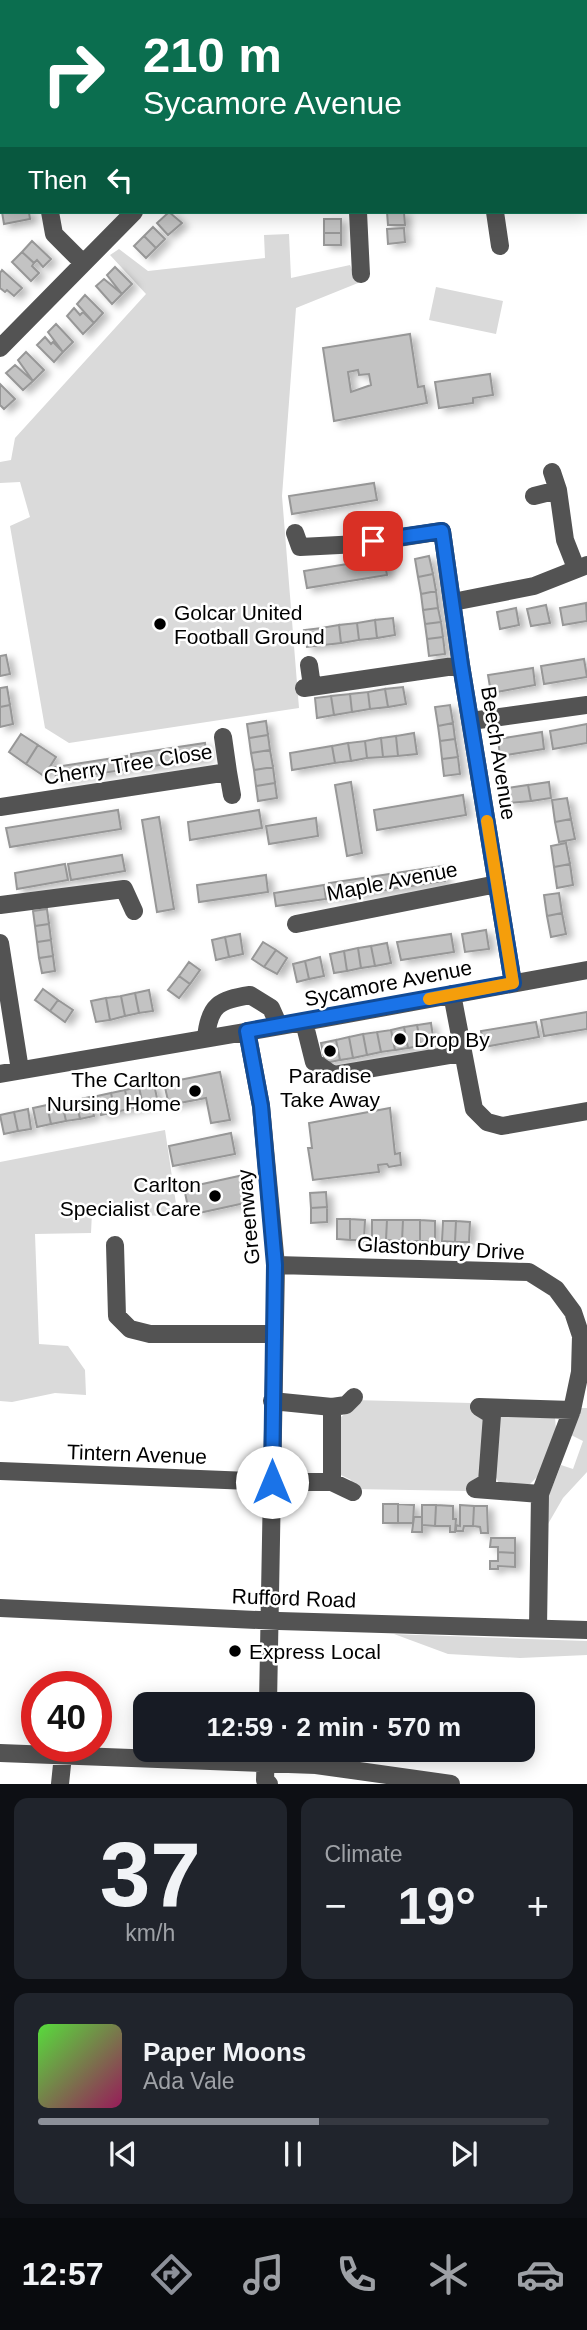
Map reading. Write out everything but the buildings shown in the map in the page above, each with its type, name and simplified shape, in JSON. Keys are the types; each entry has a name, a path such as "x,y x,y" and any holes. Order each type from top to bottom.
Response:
{"street":[{"path":"50,214 54,234 82,262"},
{"path":"1,345 132,214"},
{"path":"358,214 361,274"},
{"path":"495,214 500,246"},
{"path":"453,602 534,586 581,566 565,540 558,490 551,472"},
{"path":"534,496 558,490"},
{"name":"Beech Avenue","path":"295,533 300,547 359,544 442,531 513,983"},
{"path":"309,665 308,687 461,665"},
{"path":"471,721 587,705"},
{"name":"Cherry Tree Close","path":"0,807 228,772 223,737"},
{"path":"228,772 232,795"},
{"name":"Maple Avenue","path":"296,924 497,884"},
{"path":"0,905 124,888 134,911"},
{"path":"0,943 20,1070"},
{"name":"Sycamore Avenue","path":"0,1074 587,970"},
{"path":"452,994 474,1109 487,1122 502,1126 587,1111"},
{"name":"Sycamore Avenue","path":"206,1038 207,1021 215,1007 226,999 250,995 271,1008 279,1026"},
{"path":"304,1022 314,1062 333,1075 462,1053"},
{"name":"Greenway","path":"247,1031 261,1106 275,1265 268,1692"},
{"path":"115,1245 117,1317 130,1329 149,1334 274,1334"},
{"name":"Glastonbury Drive","path":"275,1265 529,1272 556,1289 573,1312 582,1336 580,1372 572,1410 540,1494 538,1628"},
{"path":"272,1401 332,1407 346,1405 354,1397"},
{"path":"332,1407 332,1482"},
{"path":"540,1494 475,1489 487,1482 492,1415 479,1407 572,1410"},
{"name":"Tintern Avenue","path":"0,1471 272,1482"},
{"path":"272,1482 332,1482 353,1492"},
{"name":"Rufford Road","path":"0,1608 587,1630"},
{"path":"0,1753 21,1754"},
{"path":"112,1755 133,1756"},
{"path":"60,1784 62,1762"},
{"path":"266,1762 265,1780 269,1784"},
{"path":"297,1762 452,1784"}],"shaded area":[{"path":"289,234 291,278 350,265 358,283 296,308 282,496 299,708 69,743 45,728 10,526 30,517 20,482 0,483 0,462 11,460 15,438 146,294 110,255 119,249 148,271 265,258 264,235"},
{"path":"436,287 503,301 496,334 429,320"},
{"path":"165,1130 178,1217 92,1212 91,1233 35,1234 39,1344 68,1346 85,1370 86,1395 55,1393 12,1402 0,1401 0,1162"},
{"path":"353,1400 471,1403 471,1411 481,1416 485,1425 481,1475 468,1483 467,1491 353,1489 351,1480 341,1475 341,1417 351,1409"},
{"path":"580,1408 587,1408 587,1472 563,1498 548,1524 547,1500 561,1465 573,1469 583,1441 571,1435"},
{"path":"503,1412 555,1417 556,1430 538,1476 530,1484 499,1484 494,1473 496,1419"},
{"path":"394,1634 587,1641 587,1655 520,1658 448,1654"}],"slow traffic":[{"path":"429,999 513,983 487,821"}],"place":[{"name":"Golcar United Football Ground","path":"160,624"},
{"name":"Drop By","path":"400,1039"},
{"name":"Paradise Take Away","path":"330,1051"},
{"name":"The Carlton Nursing Home","path":"195,1091"},
{"name":"Carlton Specialist Care","path":"215,1196"},
{"name":"Express Local","path":"235,1651"}],"route":[{"path":"272,1482 275,1265 261,1106 247,1031 513,983 442,531 373,541"}]}
